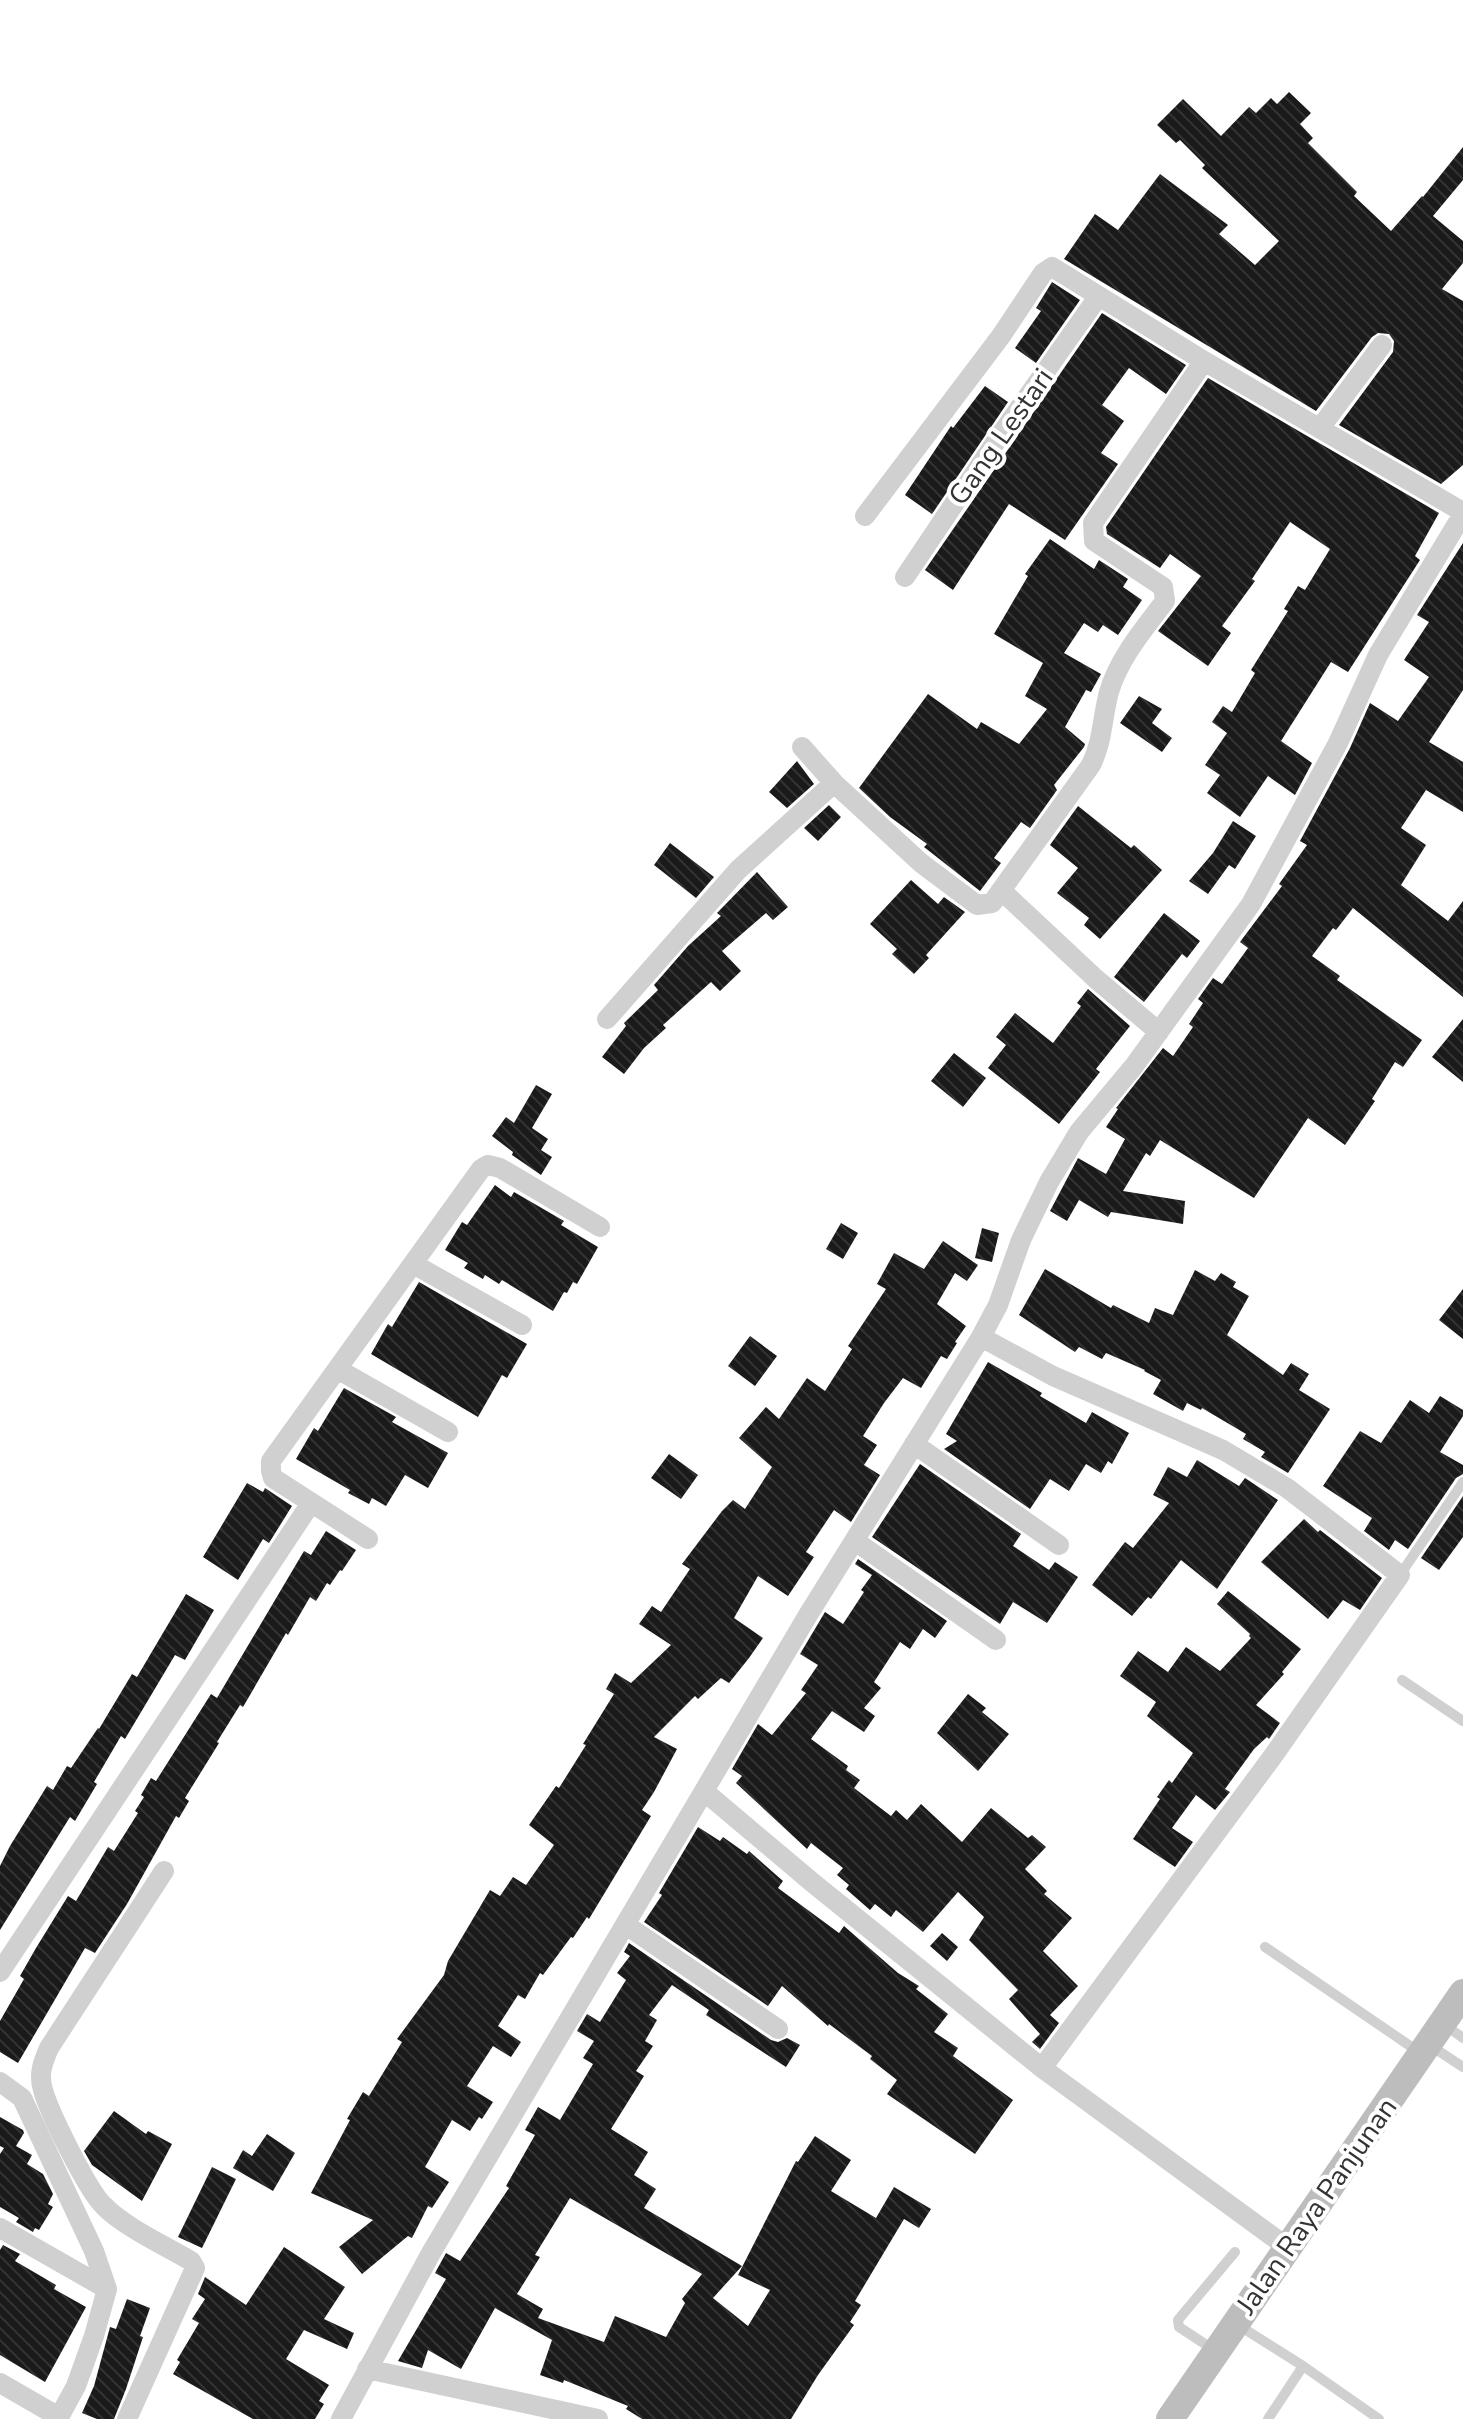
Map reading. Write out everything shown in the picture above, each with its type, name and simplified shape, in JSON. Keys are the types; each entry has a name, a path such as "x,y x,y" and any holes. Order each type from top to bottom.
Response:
{"main road":[{"name":"Jalan Raya Panjunan","path":"1170,2419 1216,2352 1241,2327 1287,2247 1443,2041 1463,1993"}],"street":[{"path":"341,2419 431,2253 855,1541 981,1337 998,1305 1021,1240 1079,1132 1159,1032 1251,904 1338,743 1378,655 1463,513 1204,361 1098,297 1057,268 1047,268 1001,336 865,516"},
{"name":"Gang Lestari","path":"905,577 1098,297"},
{"path":"1320,428 1382,345"},
{"path":"802,747 834,783 921,863 977,905 992,903 1091,765 1101,747 1108,695 1118,667 1165,601 1163,587 1094,541 1093,523 1204,361"},
{"path":"607,1019 738,870 834,783"},
{"path":"1002,891 1096,979 1159,1032"},
{"path":"368,1539 273,1478 271,1461 415,1265 481,1169 488,1165 500,1168 600,1227"},
{"path":"415,1265 522,1325"},
{"path":"981,1337 1053,1376 1223,1450 1287,1488 1400,1575 1273,1756 1042,2068"},
{"path":"339,1370 448,1432"},
{"path":"914,1444 1059,1545"},
{"path":"0,1972 311,1503"},
{"path":"855,1541 996,1640"},
{"path":"705,1792 1042,2068 1287,2247"},
{"path":"127,2419 195,2268 191,2261 118,2217 91,2190 42,2089 41,2069 49,2048 164,1871"},
{"path":"626,1925 778,2029"},
{"path":"0,2082 22,2098 94,2251 107,2289 76,2386 58,2418 0,2383"},
{"path":"0,2228 107,2289"},
{"path":"367,2369 598,2419"}],"lane":[{"path":"1400,1575 1463,1482"},
{"path":"1402,1680 1463,1721"},
{"path":"1265,1947 1443,2041 1463,2067"},
{"path":"1216,2352 1179,2327 1178,2320 1235,2252"},
{"path":"1241,2327 1379,2419"},
{"path":"1268,2419 1303,2366"}],"building":[{"path":"1289,92 1311,113 1300,124 1313,138 1308,143 1357,192 1354,196 1391,231 1463,147 1463,180 1433,216 1463,241 1463,263 1442,289 1463,301 1463,465 1441,484 1339,425 1393,352 1394,341 1389,334 1378,333 1372,337 1316,411 1064,259 1095,214 1118,230 1160,174 1228,225 1219,234 1255,265 1279,241 1202,168 1205,165 1180,140 1176,143 1157,125 1183,99 1221,136 1249,107 1256,113 1271,98 1277,104"},
{"path":"1052,282 1080,300 1036,363 1015,348 1041,311 1036,308"},
{"path":"1102,313 1186,365 1166,394 1129,368 1102,405 1124,421 1101,453 1118,464 1065,540 1009,504 953,590 925,570"},
{"path":"1208,378 1439,513 1415,556 1420,560 1348,672 1331,662 1281,741 1312,763 1295,795 1268,776 1240,817 1207,793 1220,775 1205,765 1227,733 1212,722 1223,706 1232,712 1255,673 1251,670 1288,611 1284,609 1298,586 1305,590 1330,549 1290,522 1252,579 1255,581 1222,626 1231,633 1208,666 1158,631 1201,576 1170,554 1160,568 1107,534 1106,527"},
{"path":"985,386 1008,402 932,514 905,495 951,426 953,428"},
{"path":"1050,539 1094,569 1099,560 1128,579 1123,587 1142,600 1118,635 1103,625 1098,632 1084,623 1064,653 1101,674 1091,692 1086,690 1065,727 1085,744 1084,747 1054,785 1057,790 1030,828 1021,822 994,858 1001,863 980,891 924,847 927,844 890,817 859,788 928,694 977,729 981,722 1019,744 1047,709 1025,696 1043,663 994,634 1028,576 1025,574"},
{"path":"1463,543 1463,690 1429,742 1463,762 1463,812 1426,790 1401,828 1426,845 1401,885 1448,921 1463,901 1463,997 1353,908 1312,956 1340,976 1337,980 1422,1040 1403,1067 1395,1062 1372,1099 1375,1101 1345,1145 1308,1118 1254,1198 1160,1140 1150,1156 1146,1153 1123,1191 1185,1201 1183,1224 1111,1212 1108,1217 1079,1200 1067,1221 1050,1211 1078,1158 1106,1174 1125,1139 1106,1127 1116,1108 1163,1048 1173,1056 1193,1027 1189,1024 1203,1003 1198,999 1213,978 1222,984 1248,948 1240,942 1282,886 1279,884 1307,845 1300,841 1350,748 1370,703 1398,721 1429,677 1404,660 1429,622 1417,615"},
{"path":"1139,696 1162,709 1152,723 1172,738 1162,752 1120,723"},
{"path":"797,761 814,784 787,808 769,792"},
{"path":"829,805 841,817 818,841 804,828"},
{"path":"1078,806 1131,848 1134,845 1162,870 1100,939 1084,925 1089,918 1057,893 1078,868 1050,845"},
{"path":"1233,821 1256,836 1235,869 1229,865 1208,894 1189,881 1213,853"},
{"path":"670,843 714,877 696,898 654,865"},
{"path":"757,872 788,907 773,920 766,913 722,951 741,971 720,991 711,982 663,1025 666,1028 644,1048 624,1074 602,1057 626,1026 624,1023 658,990 654,985 688,946 721,916 717,913"},
{"path":"911,880 938,904 944,897 965,912 926,955 929,958 914,974 892,954 897,949 870,924"},
{"path":"1164,913 1200,941 1187,958 1182,954 1144,1002 1114,977"},
{"path":"1088,989 1130,1026 1096,1069 1100,1072 1059,1124 988,1068 1006,1045 996,1037 1015,1013 1053,1043 1081,1006 1077,1003"},
{"path":"1463,1019 1463,1082 1432,1057"},
{"path":"954,1053 986,1078 963,1107 931,1081"},
{"path":"536,1085 552,1094 532,1128 548,1139 541,1150 552,1157 541,1175 512,1155 513,1152 492,1136 506,1117 514,1123"},
{"path":"495,1185 511,1197 514,1192 564,1221 561,1225 598,1247 577,1284 573,1282 567,1293 564,1292 553,1311 502,1280 499,1284 485,1275 483,1279 464,1268 468,1263 445,1250 462,1222 467,1225"},
{"path":"841,1223 858,1233 843,1259 826,1249"},
{"path":"982,1228 999,1233 992,1262 975,1258"},
{"path":"943,1241 978,1265 967,1281 955,1273 937,1304 966,1326 957,1343 947,1359 941,1356 921,1388 903,1378 884,1403 863,1436 877,1445 864,1465 880,1475 851,1522 834,1510 806,1552 814,1557 788,1596 758,1576 734,1618 763,1638 749,1658 729,1683 721,1678 698,1699 695,1696 654,1737 677,1749 642,1810 651,1816 589,1919 587,1917 543,1975 540,1973 525,1999 518,1995 498,2026 521,2042 511,2057 493,2046 467,2086 493,2102 470,2131 452,2120 425,2167 449,2182 432,2208 428,2206 412,2238 408,2236 362,2274 339,2247 373,2220 311,2193 350,2120 347,2119 363,2092 369,2096 402,2042 397,2039 444,1975 448,1961 490,1890 500,1896 513,1877 526,1885 554,1845 529,1825 556,1786 559,1788 586,1745 583,1744 614,1694 606,1689 615,1673 631,1683 671,1645 639,1624 652,1606 661,1612 690,1569 682,1564 722,1511 733,1500 745,1509 772,1467 739,1438 766,1407 779,1419 807,1378 825,1391 852,1349 848,1346 886,1289 877,1284 894,1253 924,1269"},
{"path":"1045,1269 1111,1308 1113,1305 1149,1323 1155,1308 1173,1315 1195,1270 1215,1281 1221,1273 1236,1282 1233,1287 1249,1296 1227,1335 1283,1375 1291,1363 1309,1374 1299,1390 1330,1409 1288,1473 1261,1457 1265,1452 1243,1439 1246,1434 1202,1408 1187,1403 1183,1411 1153,1394 1161,1380 1145,1370 1106,1353 1102,1359 1079,1347 1075,1352 1019,1315"},
{"path":"419,1282 527,1344 507,1378 502,1375 478,1417 371,1354 388,1324 392,1327"},
{"path":"1463,1289 1463,1339 1439,1320"},
{"path":"750,1336 777,1356 755,1386 728,1366"},
{"path":"988,1362 1086,1423 1092,1412 1129,1433 1112,1464 1108,1461 1101,1473 1086,1464 1069,1491 1050,1479 1030,1509 944,1449 957,1441 946,1434"},
{"path":"344,1388 396,1417 392,1422 448,1453 428,1488 405,1475 386,1506 372,1498 369,1504 296,1459 314,1428 318,1431"},
{"path":"1440,1396 1463,1410 1463,1416 1440,1452 1463,1465 1463,1474 1456,1478 1408,1549 1395,1540 1389,1550 1364,1531 1372,1518 1323,1486 1360,1431 1381,1443 1410,1400 1429,1413"},
{"path":"669,1454 698,1475 681,1499 651,1478"},
{"path":"1197,1460 1239,1486 1245,1478 1278,1500 1217,1589 1181,1560 1151,1599 1148,1597 1132,1616 1092,1585 1125,1542 1133,1548 1169,1503 1153,1495 1168,1467 1187,1477"},
{"path":"920,1464 1021,1534 1013,1546 1049,1570 1055,1562 1078,1577 1047,1623 1013,1602 1000,1624 872,1537"},
{"path":"247,1483 263,1492 265,1488 292,1506 269,1543 263,1539 238,1580 203,1557"},
{"path":"1463,1496 1463,1537 1439,1570 1421,1558"},
{"path":"1304,1519 1382,1578 1360,1610 1343,1600 1328,1619 1261,1562"},
{"path":"326,1531 356,1550 330,1585 327,1583 316,1601 310,1597 288,1635 286,1633 243,1707 240,1705 217,1742 185,1798 189,1801 179,1818 176,1816 127,1904 95,1953 85,1948 18,2063 0,2052 0,2021 24,1979 20,1976 36,1948 68,1896 76,1901 108,1847 114,1851 138,1813 135,1811 151,1778 156,1781 211,1694 217,1698 304,1551 311,1555"},
{"path":"858,1559 947,1621 935,1638 923,1629 910,1649 900,1642 874,1682 881,1688 864,1708 875,1716 864,1732 832,1711 811,1739 848,1766 846,1770 860,1780 854,1788 891,1816 896,1810 907,1820 921,1804 962,1842 991,1808 1028,1838 1032,1835 1046,1847 1025,1869 1047,1891 1044,1894 1072,1918 1043,1951 1078,1986 1050,2015 1059,2023 1040,2049 1032,2042 1040,2034 1009,1999 1018,1990 969,1940 984,1917 958,1892 923,1932 896,1910 891,1917 875,1904 870,1910 846,1889 849,1885 837,1875 843,1868 811,1843 807,1849 736,1783 742,1776 732,1769 758,1724 772,1735 806,1693 801,1690 818,1665 800,1654 825,1612 843,1624 864,1592 861,1590 872,1575 855,1564"},
{"path":"1228,1591 1301,1649 1282,1672 1284,1674 1256,1705 1280,1723 1269,1739 1267,1737 1254,1749 1225,1789 1230,1792 1215,1810 1196,1795 1172,1828 1193,1842 1175,1867 1133,1839 1160,1799 1157,1797 1169,1780 1172,1783 1193,1753 1147,1716 1156,1702 1120,1676 1138,1651 1168,1672 1186,1647 1220,1671 1251,1638 1217,1604"},
{"path":"186,1594 214,1610 185,1660 175,1655 125,1739 121,1736 75,1821 70,1817 0,1930 0,1866 10,1846 47,1786 53,1790 67,1766 71,1768 99,1729 132,1674 137,1677"},
{"path":"968,1694 986,1708 982,1712 1009,1734 978,1771 937,1733"},
{"path":"698,1827 720,1841 723,1837 747,1854 749,1851 783,1881 778,1888 839,1933 844,1926 898,1973 919,1986 916,1989 948,2014 934,2032 958,2048 953,2056 1013,2100 975,2154 887,2094 897,2080 870,2059 872,2056 828,2026 782,1986 768,2006 644,1922"},
{"path":"942,1933 958,1947 947,1961 930,1946"},
{"path":"629,1943 771,2040 778,2042 787,2038 800,2045 786,2067 706,2015 709,2010 672,1985 649,2015 657,2020 645,2041 653,2046 636,2071 644,2076 611,2129 648,2152 634,2175 656,2189 644,2208 742,2266 713,2298 748,2326 770,2290 738,2275 796,2161 815,2136 851,2160 831,2191 876,2218 894,2187 931,2209 919,2228 904,2219 855,2301 861,2305 850,2322 854,2325 791,2419 642,2419 626,2409 628,2406 564,2380 563,2383 540,2375 552,2340 495,2308 461,2369 428,2350 422,2368 398,2361 446,2279 435,2273 446,2253 460,2261 509,2188 506,2186 535,2135 525,2130 538,2107 560,2120 593,2064 583,2058 594,2041 577,2031 587,2014 600,2022 626,1980 617,1973 630,1956 624,1952","holes":["570,2198 702,2274 682,2299 685,2303 666,2337 615,2316 604,2342 538,2318 543,2309 517,2294 540,2257 535,2255"]},
{"path":"114,2111 146,2134 148,2131 172,2144 142,2201 92,2165 84,2151"},
{"path":"0,2117 23,2130 16,2146 32,2155 27,2164 43,2174 53,2194 48,2204 53,2207 39,2230 35,2228 33,2232 16,2222 19,2218 0,2207 0,2154 4,2148 0,2146"},
{"path":"267,2134 295,2153 273,2191 233,2168 243,2150 252,2156"},
{"path":"212,2167 236,2179 202,2248 178,2237"},
{"path":"3,2245 20,2254 15,2261 86,2307 45,2382 0,2355 0,2250"},
{"path":"284,2247 345,2287 324,2319 354,2333 347,2349 304,2330 286,2359 329,2385 319,2401 324,2404 315,2419 253,2419 173,2374 180,2362 177,2360 199,2323 192,2319 205,2299 198,2294 205,2277 246,2305"},
{"path":"127,2299 150,2308 140,2336 143,2337 114,2419 97,2419 82,2413 94,2386 110,2327 116,2329"}]}
